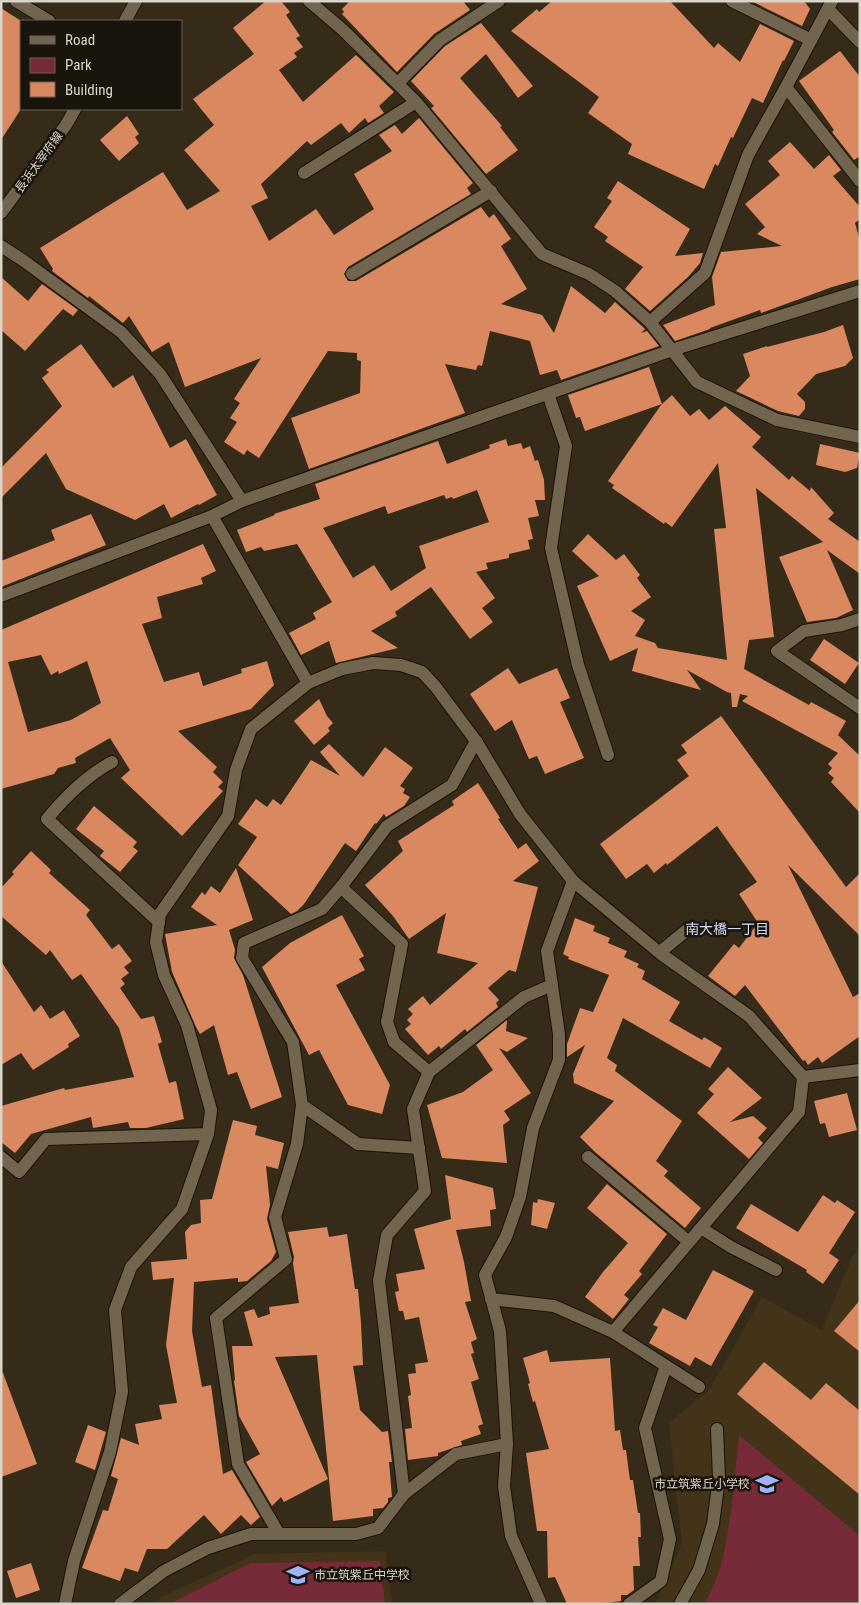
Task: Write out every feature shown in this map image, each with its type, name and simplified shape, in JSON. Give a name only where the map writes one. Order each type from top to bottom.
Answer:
[{"type":"street","points":[[16,1],[47,20]]},
{"type":"street","points":[[126,20],[136,1]]},
{"type":"street","points":[[309,1],[343,30],[416,102],[542,254],[589,274],[615,291],[650,322],[697,382],[777,420],[860,437]]},
{"type":"street","points":[[398,83],[440,40],[499,1]]},
{"type":"street","points":[[732,1],[811,40]]},
{"type":"street","points":[[650,322],[705,273],[748,156],[830,5],[860,42]]},
{"type":"street","points":[[786,87],[860,180]]},
{"type":"street","points":[[304,172],[416,102]]},
{"type":"street","name":"長浜太宰府線","points":[[1,213],[66,125],[74,110]]},
{"type":"street","points":[[352,274],[491,191]]},
{"type":"street","points":[[1,246],[121,332],[160,374],[242,501]]},
{"type":"street","points":[[1,596],[212,516],[242,501],[672,350],[860,291]]},
{"type":"street","points":[[548,394],[566,446],[551,548],[578,665],[608,755]]},
{"type":"street","points":[[212,516],[308,683]]},
{"type":"street","points":[[860,619],[842,625],[804,630],[777,651],[860,708]]},
{"type":"street","points":[[65,1604],[74,1561],[110,1452],[122,1392],[115,1310],[131,1267],[182,1209],[208,1134],[211,1110],[187,1025],[164,975],[156,942],[160,914],[228,816],[236,770],[251,730],[308,683],[342,669],[373,663],[401,665],[422,672],[435,686],[476,741],[520,814],[573,881],[660,952],[749,1016],[803,1077],[799,1112],[613,1332]]},
{"type":"street","points":[[280,1534],[238,1464],[216,1318],[286,1259],[275,1217],[297,1144],[302,1105],[294,1042],[242,958],[244,943],[322,909],[387,826],[452,785],[476,741]]},
{"type":"street","points":[[112,762],[98,769],[69,793],[46,819],[159,922]]},
{"type":"street","points":[[541,1604],[511,1536],[504,1486],[507,1444],[500,1331],[485,1275],[506,1237],[517,1205],[533,1128],[559,1060],[559,1034],[547,951],[573,881]]},
{"type":"street","points":[[341,887],[402,944],[387,1022],[394,1042],[428,1072]]},
{"type":"street","points":[[660,952],[687,930]]},
{"type":"street","points":[[404,1494],[379,1281],[387,1235],[425,1191],[413,1109],[428,1072],[524,997],[552,985]]},
{"type":"street","points":[[803,1077],[860,1070]]},
{"type":"street","points":[[302,1105],[358,1144],[420,1148]]},
{"type":"street","points":[[1,1157],[19,1172],[46,1139],[208,1134]]},
{"type":"street","points":[[588,1157],[689,1242]]},
{"type":"street","points":[[701,1228],[776,1270]]},
{"type":"street","points":[[491,1299],[554,1306],[613,1332],[699,1387]]},
{"type":"street","points":[[629,1604],[661,1581],[670,1539],[645,1428],[666,1366]]},
{"type":"street","points":[[680,1604],[699,1570],[713,1524],[719,1478],[717,1429]]},
{"type":"street","points":[[120,1604],[164,1571],[208,1548],[251,1534],[356,1534],[378,1528],[404,1494],[456,1454],[507,1444]]},
{"type":"shaded area","name":"市立筑紫丘小学校","points":[[860,1246],[860,1604],[655,1604],[682,1544],[669,1423],[710,1389],[762,1297],[822,1330],[852,1257]]},
{"type":"shaded area","name":"市立筑紫丘中学校","points":[[386,1551],[392,1604],[154,1604],[161,1597],[255,1554]]},
{"type":"green space","points":[[739,1435],[860,1536],[860,1604],[704,1604],[713,1587],[725,1545]]},
{"type":"green space","name":"市立筑紫丘中学校","points":[[380,1561],[385,1604],[169,1604],[250,1563]]},
{"type":"building","points":[[266,1],[281,1],[290,12],[286,15],[300,36],[296,38],[303,47],[294,53],[297,57],[279,70],[303,102],[356,55],[394,92],[379,106],[384,113],[368,123],[365,118],[349,133],[341,123],[311,145],[307,141],[261,184],[268,198],[251,206],[269,241],[316,209],[334,235],[374,209],[354,174],[392,151],[379,135],[395,125],[402,134],[419,118],[473,183],[467,188],[471,194],[348,267],[344,274],[348,281],[356,281],[481,207],[489,218],[494,214],[511,239],[501,246],[527,289],[501,304],[542,315],[554,333],[571,286],[605,313],[615,302],[645,329],[641,333],[647,331],[659,346],[561,380],[557,370],[540,375],[530,341],[490,331],[482,366],[478,365],[476,370],[445,364],[465,413],[309,469],[291,418],[360,393],[361,361],[357,360],[357,353],[328,351],[259,458],[247,450],[244,455],[224,442],[237,422],[230,418],[240,403],[234,399],[261,358],[185,387],[169,342],[152,352],[129,316],[123,323],[89,296],[88,298],[52,271],[53,269],[40,248],[163,172],[187,210],[220,191],[184,150],[214,125],[193,99],[254,54],[233,28]]},
{"type":"building","points":[[350,1],[463,1],[470,10],[434,34],[397,72],[342,14],[344,12],[342,9]]},
{"type":"building","points":[[552,1],[670,1],[714,48],[718,43],[740,62],[760,24],[794,41],[763,103],[752,98],[718,166],[715,164],[704,189],[628,154],[632,144],[588,113],[599,97],[511,31],[537,9],[539,12]]},
{"type":"building","points":[[751,1],[804,1],[810,9],[802,26]]},
{"type":"building","points":[[1,8],[20,20],[20,110],[1,140]]},
{"type":"building","points":[[481,23],[533,86],[518,98],[486,54],[460,78],[502,126],[500,127],[518,150],[486,174],[431,108],[434,106],[411,81],[445,46]]},
{"type":"building","points":[[840,51],[860,77],[860,156],[854,160],[832,132],[834,130],[799,81]]},
{"type":"building","points":[[127,116],[139,134],[135,137],[139,143],[119,161],[100,140]]},
{"type":"building","points":[[790,142],[814,169],[829,155],[841,170],[833,176],[860,207],[860,219],[855,223],[860,241],[860,279],[832,287],[761,313],[760,310],[675,341],[663,325],[715,305],[712,277],[721,252],[782,246],[757,234],[765,227],[745,204],[780,175],[768,161]]},
{"type":"building","points":[[618,181],[690,229],[675,256],[703,253],[700,263],[688,277],[650,311],[625,289],[643,267],[605,241],[608,237],[594,227],[612,201],[607,198]]},
{"type":"building","points":[[1,277],[28,301],[42,284],[78,310],[73,316],[63,309],[25,351],[1,330]]},
{"type":"building","points":[[843,325],[853,358],[845,366],[816,374],[797,394],[805,402],[805,409],[799,416],[778,411],[736,391],[750,376],[743,354]]},
{"type":"building","points":[[81,344],[113,388],[133,375],[170,448],[186,439],[217,495],[171,518],[164,504],[135,520],[66,489],[46,453],[1,498],[1,468],[62,406],[42,378],[49,372],[46,370]]},
{"type":"building","points":[[649,367],[662,404],[585,431],[580,417],[576,418],[568,395]]},
{"type":"building","points":[[672,395],[690,416],[699,409],[709,420],[725,406],[761,437],[752,447],[789,480],[792,476],[810,491],[811,487],[834,513],[828,519],[860,542],[860,574],[827,550],[853,610],[836,618],[807,622],[779,557],[823,542],[756,488],[774,637],[749,640],[744,669],[809,705],[811,702],[846,721],[838,735],[860,756],[860,813],[831,782],[834,778],[828,773],[832,768],[828,764],[838,753],[742,701],[748,696],[740,694],[737,707],[732,707],[731,693],[687,670],[701,690],[632,671],[638,648],[610,661],[577,586],[599,576],[572,551],[588,534],[616,560],[624,554],[640,575],[637,578],[651,597],[631,611],[645,620],[635,636],[655,643],[658,648],[727,660],[714,529],[726,528],[718,463],[672,527],[665,522],[664,524],[612,488],[614,485],[608,481],[661,405]]},
{"type":"building","points":[[506,439],[508,446],[521,443],[523,449],[530,446],[535,461],[538,460],[544,480],[545,500],[535,500],[539,516],[528,518],[533,539],[528,540],[530,549],[509,554],[509,558],[486,563],[488,569],[476,572],[495,598],[482,608],[493,622],[470,639],[431,587],[395,612],[397,616],[371,631],[398,648],[336,663],[329,641],[301,655],[289,633],[316,619],[313,613],[332,602],[297,544],[264,551],[261,547],[246,552],[237,530],[274,514],[320,499],[315,484],[438,441],[447,464],[490,448],[489,445]],"holes":[[[477,490],[489,522],[419,546],[426,568],[391,591],[374,565],[353,578],[323,528],[385,506],[388,514],[444,495],[446,499],[452,497],[453,499]]]},
{"type":"building","points":[[820,444],[860,453],[857,468],[845,472],[816,465]]},
{"type":"building","points":[[91,514],[106,545],[1,587],[1,561],[55,540],[51,530]]},
{"type":"building","points":[[203,544],[216,571],[201,578],[203,584],[157,597],[162,618],[142,624],[164,682],[199,672],[203,686],[242,673],[241,669],[267,661],[274,685],[251,709],[178,731],[217,767],[213,772],[223,782],[218,787],[223,791],[182,836],[121,778],[130,770],[110,738],[75,758],[76,763],[58,768],[54,774],[1,789],[1,630]],"holes":[[[41,655],[51,675],[58,671],[59,674],[87,661],[101,703],[71,720],[28,732],[8,662]]]},
{"type":"building","points":[[824,639],[859,663],[845,684],[810,660]]},
{"type":"building","points":[[508,668],[519,684],[557,668],[570,698],[560,702],[584,758],[545,774],[537,756],[529,759],[512,720],[495,731],[470,694]]},
{"type":"building","points":[[319,699],[327,716],[333,723],[328,728],[330,731],[314,745],[294,721]]},
{"type":"building","points":[[721,716],[846,887],[860,873],[860,936],[788,865],[853,997],[860,993],[860,1036],[822,1063],[818,1057],[808,1065],[805,1060],[803,1061],[745,985],[735,996],[708,976],[734,944],[739,948],[758,923],[739,894],[757,882],[717,826],[654,873],[647,864],[626,879],[600,844],[689,776],[677,760],[687,753],[681,745]]},
{"type":"building","points":[[329,744],[363,777],[385,747],[413,768],[400,786],[405,789],[403,793],[410,797],[404,806],[386,817],[384,814],[375,823],[356,851],[345,843],[304,904],[291,914],[238,865],[257,837],[238,824],[256,799],[267,807],[273,799],[281,805],[311,760],[340,776],[320,752]]},
{"type":"building","points":[[478,783],[500,818],[498,819],[518,849],[526,843],[539,861],[513,881],[538,887],[516,972],[509,970],[488,988],[499,1000],[496,1003],[498,1007],[467,1032],[465,1029],[441,1049],[439,1046],[428,1055],[405,1029],[411,1024],[407,1020],[413,1014],[408,1009],[423,996],[430,1005],[478,963],[437,953],[446,913],[409,939],[393,916],[365,885],[403,851],[398,841],[454,805],[452,801]]},
{"type":"building","points":[[94,806],[137,842],[133,847],[138,851],[120,872],[100,856],[104,851],[76,829]]},
{"type":"building","points":[[31,851],[51,870],[49,873],[90,910],[86,915],[112,949],[119,944],[132,961],[124,967],[129,973],[121,979],[125,984],[120,988],[141,1019],[154,1016],[162,1042],[158,1044],[169,1083],[176,1081],[184,1119],[146,1128],[130,1128],[128,1122],[93,1128],[91,1117],[31,1134],[15,1153],[1,1142],[1,1106],[64,1088],[65,1090],[134,1077],[119,1028],[81,974],[72,980],[50,950],[46,955],[1,916],[1,888],[14,874],[12,872]]},
{"type":"building","points":[[236,868],[253,920],[229,930],[235,950],[234,958],[243,975],[282,1097],[251,1109],[237,1072],[228,1075],[214,1025],[200,1034],[196,1027],[172,972],[165,934],[217,925],[191,907],[202,892],[205,895],[211,886],[220,893]]},
{"type":"building","points":[[342,915],[364,956],[359,959],[365,970],[336,985],[390,1085],[382,1114],[348,1105],[319,1050],[309,1055],[262,967],[290,943]]},
{"type":"building","points":[[575,918],[595,926],[593,931],[610,938],[608,943],[627,951],[624,957],[639,964],[637,967],[645,971],[642,979],[680,1002],[669,1021],[702,1040],[704,1037],[722,1048],[710,1068],[623,1018],[607,1058],[617,1065],[615,1071],[682,1121],[656,1161],[668,1171],[664,1176],[701,1208],[685,1228],[595,1152],[580,1137],[614,1101],[574,1083],[573,1074],[585,1045],[567,1057],[567,1044],[580,1008],[593,1012],[609,975],[568,959],[569,957],[563,954]]},
{"type":"building","points":[[1,961],[34,1012],[41,1005],[50,1019],[64,1010],[80,1036],[68,1044],[69,1047],[33,1070],[21,1053],[1,1065]]},
{"type":"building","points":[[507,1020],[506,1031],[528,1038],[507,1052],[499,1048],[531,1093],[504,1111],[510,1120],[503,1125],[507,1163],[442,1158],[427,1105],[463,1092],[493,1070],[476,1045]]},
{"type":"building","points":[[728,1067],[762,1098],[730,1122],[753,1116],[767,1128],[758,1138],[763,1143],[749,1159],[697,1113],[714,1094],[708,1089]]},
{"type":"building","points":[[847,1093],[857,1130],[829,1137],[825,1123],[820,1124],[814,1101]]},
{"type":"building","points":[[233,1120],[257,1126],[255,1135],[284,1143],[278,1169],[266,1166],[270,1205],[267,1219],[276,1252],[271,1261],[247,1281],[238,1282],[238,1278],[194,1282],[192,1331],[202,1387],[211,1385],[223,1474],[232,1470],[260,1517],[251,1525],[241,1515],[221,1534],[204,1515],[167,1549],[147,1549],[138,1572],[125,1568],[120,1581],[82,1568],[103,1510],[108,1511],[118,1479],[111,1476],[121,1438],[139,1445],[135,1424],[162,1419],[159,1405],[177,1403],[166,1345],[174,1278],[153,1280],[151,1262],[187,1259],[185,1232],[191,1225],[201,1223],[200,1200],[212,1199]]},
{"type":"building","points":[[445,1175],[493,1188],[496,1209],[490,1210],[491,1226],[456,1230],[471,1301],[465,1302],[477,1339],[471,1342],[474,1353],[471,1354],[479,1379],[471,1382],[483,1424],[478,1426],[481,1434],[461,1441],[462,1445],[438,1453],[438,1456],[408,1460],[405,1429],[412,1428],[408,1396],[411,1395],[408,1374],[416,1373],[415,1364],[428,1362],[419,1317],[405,1320],[403,1311],[399,1311],[395,1292],[399,1291],[396,1274],[425,1269],[414,1229],[451,1219]]},
{"type":"building","points":[[607,1184],[667,1234],[639,1271],[642,1274],[624,1295],[629,1299],[613,1319],[585,1297],[628,1243],[587,1208]]},
{"type":"building","points":[[823,1195],[835,1203],[837,1200],[855,1212],[829,1253],[839,1260],[823,1284],[806,1272],[807,1270],[736,1228],[751,1204],[798,1232]]},
{"type":"building","points":[[538,1199],[555,1203],[547,1229],[531,1225],[533,1202],[537,1203]]},
{"type":"building","points":[[327,1227],[329,1237],[347,1234],[355,1289],[358,1289],[361,1323],[363,1365],[353,1366],[360,1410],[382,1432],[388,1431],[392,1462],[389,1462],[392,1497],[388,1498],[388,1502],[383,1508],[373,1509],[373,1516],[333,1521],[317,1355],[275,1357],[328,1479],[284,1502],[281,1497],[272,1506],[246,1462],[260,1454],[239,1416],[232,1346],[253,1346],[244,1312],[254,1309],[258,1318],[270,1314],[269,1307],[299,1303],[293,1263],[294,1257],[288,1232]]},
{"type":"building","points":[[713,1270],[754,1291],[711,1366],[695,1357],[690,1366],[649,1343],[658,1327],[653,1325],[663,1308],[686,1320]]},
{"type":"building","points":[[860,1300],[860,1352],[834,1331]]},
{"type":"building","points":[[547,1350],[550,1362],[610,1358],[615,1431],[620,1430],[623,1450],[626,1450],[630,1480],[633,1480],[638,1513],[640,1513],[641,1537],[638,1537],[640,1566],[633,1566],[634,1590],[627,1595],[621,1595],[621,1601],[599,1604],[567,1604],[555,1577],[548,1578],[547,1531],[537,1531],[526,1453],[549,1449],[535,1401],[533,1402],[523,1358]]},
{"type":"building","points":[[764,1362],[811,1400],[826,1383],[860,1411],[860,1495],[737,1394]]},
{"type":"building","points":[[3,1373],[37,1464],[1,1477],[1,1374]]},
{"type":"building","points":[[88,1425],[106,1432],[95,1470],[75,1462]]},
{"type":"building","points":[[31,1563],[40,1590],[16,1598],[7,1571]]},
{"type":"place","name":"市立筑紫丘小学校","points":[[767,1484]]},
{"type":"place","name":"市立筑紫丘中学校","points":[[298,1575]]},
{"type":"district","name":"南大橋一丁目","points":[[727,929]]}]
